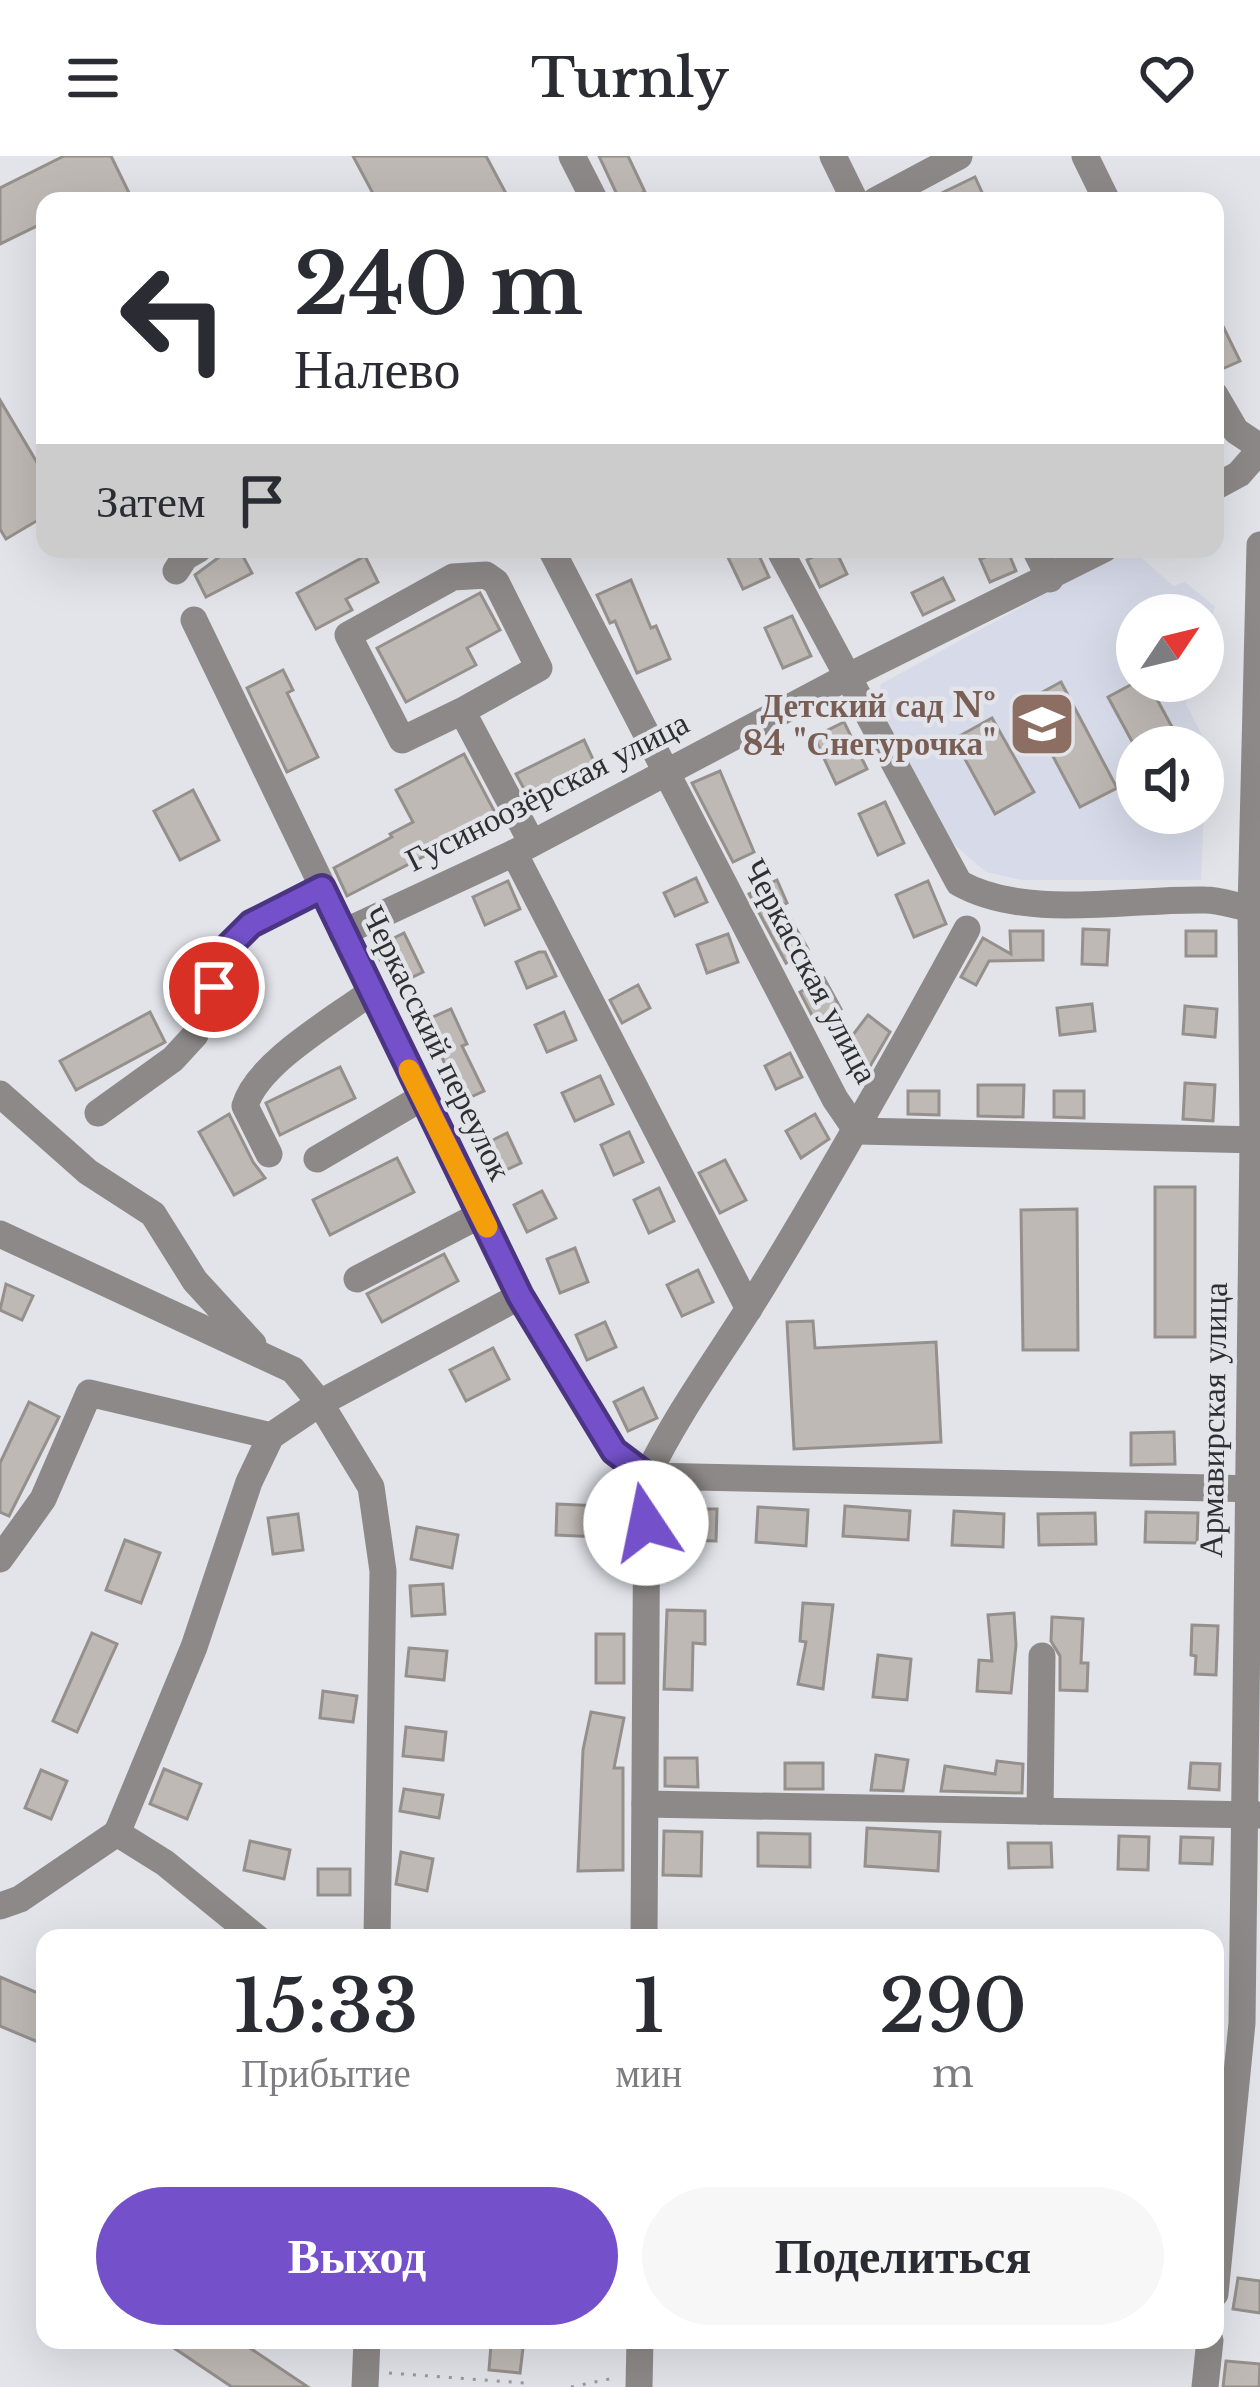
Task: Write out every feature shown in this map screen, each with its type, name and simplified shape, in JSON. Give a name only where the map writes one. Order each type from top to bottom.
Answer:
[{"type":"street","points":[[572,156],[591,192]]},
{"type":"street","points":[[833,156],[851,192]]},
{"type":"street","points":[[892,192],[958,156]]},
{"type":"street","points":[[1085,156],[1103,192]]},
{"type":"street","points":[[1224,410],[1236,431],[1260,448],[1239,474],[1224,482]]},
{"type":"street","name":"Армавирская улица","points":[[1224,2172],[1252,1815],[1260,544]]},
{"type":"street","points":[[176,571],[184,558]]},
{"type":"street","name":"Черкасская улица","points":[[556,558],[835,1099],[857,1130],[1257,1140]]},
{"type":"street","points":[[784,558],[959,883],[984,897],[1017,903],[1212,899],[1256,909]]},
{"type":"street","points":[[1040,558],[1051,579]]},
{"type":"street","name":"Гусиноозёрская улица","points":[[342,933],[523,848],[847,677],[1088,558]]},
{"type":"street","points":[[453,577],[492,577],[539,668],[462,711],[402,740],[347,635],[453,577]]},
{"type":"street","name":"Черкасский переулок","points":[[194,620],[520,1296],[614,1451],[647,1476]]},
{"type":"street","points":[[462,711],[523,848],[749,1309]]},
{"type":"street","points":[[98,1113],[173,1059],[195,1035],[229,946],[251,924],[322,888]]},
{"type":"street","points":[[644,1929],[647,1476],[671,1426],[749,1309],[857,1130],[967,929]]},
{"type":"street","points":[[269,1154],[245,1106],[249,1091],[266,1071],[371,992]]},
{"type":"street","points":[[0,1094],[88,1172],[153,1214],[195,1281],[263,1356]]},
{"type":"street","points":[[317,1159],[423,1097]]},
{"type":"street","points":[[357,1279],[480,1214]]},
{"type":"street","points":[[0,1234],[293,1370],[320,1403],[371,1487],[383,1571],[377,1929]]},
{"type":"street","points":[[0,1906],[20,1898],[117,1833],[194,1647],[249,1482],[271,1436],[320,1403],[520,1296]]},
{"type":"street","points":[[0,1559],[43,1499],[89,1393],[271,1436]]},
{"type":"street","points":[[647,1476],[1254,1489]]},
{"type":"street","points":[[1040,1811],[1042,1656]]},
{"type":"street","points":[[645,1804],[1252,1815]]},
{"type":"street","points":[[117,1833],[165,1862],[246,1929]]},
{"type":"street","points":[[366,2380],[367,2349]]},
{"type":"street","points":[[639,2380],[640,2349]]},
{"type":"street","points":[[1205,2387],[1209,2349]]},
{"type":"path","points":[[366,2380],[457,2376],[529,2387]]},
{"type":"path","points":[[571,2387],[639,2380]]},
{"type":"shaded area","name":"Детский сад № 84 \"Снегурочка\"","points":[[1111,558],[1142,558],[1173,586],[1185,582],[1199,594],[1116,594],[1116,702],[1187,702],[1197,726],[1116,726],[1116,834],[1203,834],[1201,880],[1021,880],[986,872],[950,841],[876,704],[881,684]]},
{"type":"building","points":[[64,156],[111,156],[129,192],[36,192],[36,226],[0,244],[0,188]]},
{"type":"building","points":[[353,156],[486,156],[505,192],[372,192]]},
{"type":"building","points":[[599,156],[628,156],[645,192],[616,192]]},
{"type":"building","points":[[975,177],[982,192],[944,192]]},
{"type":"building","points":[[1224,328],[1240,361],[1224,368]]},
{"type":"building","points":[[0,400],[36,461],[36,521],[6,539],[0,529]]},
{"type":"building","points":[[218,558],[244,558],[252,573],[206,597],[195,575]]},
{"type":"building","points":[[361,558],[366,558],[378,582],[346,599],[352,610],[316,629],[297,593]]},
{"type":"building","points":[[728,558],[760,558],[769,577],[743,589]]},
{"type":"building","points":[[839,558],[847,574],[820,587],[807,560]]},
{"type":"building","points":[[1011,558],[1016,571],[990,582],[980,559]]},
{"type":"building","points":[[943,578],[954,600],[923,615],[912,593]]},
{"type":"building","points":[[631,580],[670,659],[637,673],[615,621],[610,623],[597,595]]},
{"type":"building","points":[[480,593],[500,630],[467,648],[476,665],[406,702],[377,648]]},
{"type":"building","points":[[792,616],[811,656],[783,668],[765,628]]},
{"type":"building","points":[[283,670],[293,690],[287,693],[318,757],[287,772],[247,688]]},
{"type":"building","points":[[1061,682],[1116,789],[1080,807],[1024,702]]},
{"type":"building","points":[[1116,693],[1116,702],[1158,702],[1172,726],[1124,726],[1108,697]]},
{"type":"building","points":[[992,718],[1034,792],[995,814],[954,739]]},
{"type":"building","points":[[844,722],[867,769],[836,784],[814,737]]},
{"type":"building","points":[[584,740],[598,770],[531,802],[516,774]]},
{"type":"building","points":[[464,754],[498,818],[347,896],[334,868],[413,822],[396,790]]},
{"type":"building","points":[[720,771],[754,852],[733,862],[692,783]]},
{"type":"building","points":[[193,790],[219,840],[180,860],[154,811]]},
{"type":"building","points":[[885,802],[904,843],[878,855],[859,814]]},
{"type":"building","points":[[696,878],[707,902],[675,916],[664,893]]},
{"type":"building","points":[[777,880],[787,903],[782,905],[808,949],[786,963],[749,894]]},
{"type":"building","points":[[508,881],[520,909],[485,925],[473,897]]},
{"type":"building","points":[[928,881],[946,924],[914,937],[896,895]]},
{"type":"building","points":[[1083,929],[1109,930],[1107,965],[1082,964]]},
{"type":"building","points":[[1010,931],[1043,931],[1043,960],[989,961],[976,985],[961,977],[983,938],[1011,954]]},
{"type":"building","points":[[1186,931],[1216,931],[1216,956],[1186,956]]},
{"type":"building","points":[[404,933],[423,972],[394,986],[374,948]]},
{"type":"building","points":[[728,934],[738,962],[707,973],[697,945]]},
{"type":"building","points":[[545,952],[556,976],[527,988],[516,962]]},
{"type":"building","points":[[824,978],[841,1009],[816,1023],[800,992]]},
{"type":"building","points":[[638,985],[650,1008],[622,1023],[610,1000]]},
{"type":"building","points":[[1092,1004],[1095,1031],[1060,1035],[1057,1008]]},
{"type":"building","points":[[1185,1006],[1217,1009],[1215,1037],[1183,1034]]},
{"type":"building","points":[[451,1009],[467,1044],[462,1046],[484,1091],[455,1104],[443,1079],[450,1076],[426,1020]]},
{"type":"building","points":[[150,1012],[165,1042],[76,1090],[60,1061]]},
{"type":"building","points":[[564,1012],[576,1040],[547,1052],[535,1025]]},
{"type":"building","points":[[868,1015],[890,1032],[869,1068],[843,1048]]},
{"type":"building","points":[[790,1053],[802,1077],[776,1089],[765,1066]]},
{"type":"building","points":[[340,1067],[355,1098],[280,1135],[266,1103]]},
{"type":"building","points":[[600,1076],[613,1104],[575,1121],[562,1093]]},
{"type":"building","points":[[1185,1083],[1215,1085],[1213,1121],[1183,1119]]},
{"type":"building","points":[[978,1085],[1024,1085],[1023,1117],[978,1116]]},
{"type":"building","points":[[908,1091],[939,1091],[939,1115],[908,1114]]},
{"type":"building","points":[[1054,1091],[1084,1091],[1084,1118],[1054,1117]]},
{"type":"building","points":[[229,1114],[265,1178],[234,1195],[199,1132]]},
{"type":"building","points":[[815,1114],[829,1139],[801,1158],[786,1131]]},
{"type":"building","points":[[629,1132],[643,1162],[614,1175],[601,1145]]},
{"type":"building","points":[[507,1133],[521,1163],[493,1176],[479,1147]]},
{"type":"building","points":[[397,1158],[414,1192],[330,1235],[313,1200]]},
{"type":"building","points":[[725,1160],[746,1200],[720,1213],[699,1173]]},
{"type":"building","points":[[1155,1187],[1195,1187],[1195,1337],[1155,1337]]},
{"type":"building","points":[[659,1188],[674,1221],[649,1233],[634,1200]]},
{"type":"building","points":[[542,1191],[556,1218],[527,1232],[514,1205]]},
{"type":"building","points":[[1077,1209],[1078,1350],[1023,1350],[1021,1210]]},
{"type":"building","points":[[575,1248],[588,1282],[560,1293],[547,1259]]},
{"type":"building","points":[[444,1254],[458,1281],[382,1322],[367,1294]]},
{"type":"building","points":[[698,1270],[713,1302],[682,1316],[667,1285]]},
{"type":"building","points":[[6,1284],[33,1296],[22,1320],[0,1310]]},
{"type":"building","points":[[813,1321],[815,1348],[936,1342],[941,1442],[794,1449],[787,1322]]},
{"type":"building","points":[[605,1322],[616,1347],[587,1360],[576,1335]]},
{"type":"building","points":[[493,1348],[509,1379],[466,1401],[450,1370]]},
{"type":"building","points":[[643,1388],[657,1418],[628,1431],[614,1402]]},
{"type":"building","points":[[29,1402],[59,1417],[9,1516],[0,1512],[0,1463]]},
{"type":"building","points":[[1174,1432],[1175,1464],[1131,1465],[1131,1433]]},
{"type":"building","points":[[557,1504],[601,1506],[599,1537],[556,1535]]},
{"type":"building","points":[[845,1506],[910,1511],[908,1540],[843,1536]]},
{"type":"building","points":[[758,1507],[808,1510],[806,1546],[756,1542]]},
{"type":"building","points":[[676,1509],[717,1509],[716,1541],[675,1540]]},
{"type":"building","points":[[954,1511],[1004,1514],[1003,1547],[952,1545]]},
{"type":"building","points":[[1146,1512],[1198,1513],[1197,1543],[1145,1542]]},
{"type":"building","points":[[1095,1513],[1096,1544],[1039,1545],[1038,1514]]},
{"type":"building","points":[[298,1514],[303,1550],[273,1554],[268,1518]]},
{"type":"building","points":[[417,1527],[458,1535],[452,1568],[411,1559]]},
{"type":"building","points":[[125,1540],[160,1553],[141,1603],[106,1590]]},
{"type":"building","points":[[443,1584],[445,1614],[412,1616],[410,1586]]},
{"type":"building","points":[[803,1603],[833,1605],[823,1689],[798,1684],[806,1642],[800,1641]]},
{"type":"building","points":[[667,1610],[705,1611],[705,1644],[693,1643],[692,1690],[664,1689]]},
{"type":"building","points":[[1014,1613],[1011,1693],[977,1691],[979,1660],[992,1661],[988,1615]]},
{"type":"building","points":[[1052,1617],[1083,1619],[1081,1663],[1088,1663],[1087,1691],[1060,1690],[1060,1656],[1051,1641]]},
{"type":"building","points":[[1192,1625],[1218,1626],[1216,1675],[1195,1674]]},
{"type":"building","points":[[92,1633],[117,1644],[77,1732],[53,1721]]},
{"type":"building","points":[[596,1634],[624,1634],[624,1683],[596,1683]]},
{"type":"building","points":[[409,1648],[447,1651],[444,1680],[406,1676]]},
{"type":"building","points":[[878,1655],[911,1659],[907,1700],[873,1697]]},
{"type":"building","points":[[323,1691],[357,1696],[353,1722],[320,1718]]},
{"type":"building","points":[[591,1712],[624,1718],[614,1768],[623,1768],[623,1870],[578,1871],[583,1750]]},
{"type":"building","points":[[406,1727],[446,1732],[443,1760],[403,1756]]},
{"type":"building","points":[[876,1755],[908,1760],[903,1791],[871,1790]]},
{"type":"building","points":[[665,1758],[697,1758],[698,1787],[665,1786]]},
{"type":"building","points":[[997,1761],[1023,1764],[1022,1793],[941,1791],[945,1766],[995,1774]]},
{"type":"building","points":[[785,1763],[823,1763],[823,1789],[785,1789]]},
{"type":"building","points":[[1191,1763],[1220,1764],[1219,1790],[1189,1788]]},
{"type":"building","points":[[164,1769],[201,1784],[187,1819],[150,1804]]},
{"type":"building","points":[[41,1770],[67,1781],[51,1819],[25,1808]]},
{"type":"building","points":[[404,1789],[443,1795],[439,1818],[400,1811]]},
{"type":"building","points":[[867,1828],[940,1832],[938,1871],[865,1866]]},
{"type":"building","points":[[664,1831],[702,1832],[701,1876],[663,1875]]},
{"type":"building","points":[[758,1833],[810,1834],[810,1867],[758,1866]]},
{"type":"building","points":[[1119,1836],[1149,1837],[1148,1870],[1118,1869]]},
{"type":"building","points":[[1181,1837],[1213,1838],[1212,1864],[1180,1863]]},
{"type":"building","points":[[250,1841],[290,1850],[284,1879],[244,1870]]},
{"type":"building","points":[[1008,1843],[1051,1843],[1052,1867],[1009,1868]]},
{"type":"building","points":[[401,1852],[433,1859],[427,1891],[396,1884]]},
{"type":"building","points":[[318,1869],[350,1869],[350,1895],[318,1895]]},
{"type":"building","points":[[0,1977],[36,1992],[36,2041],[0,2026]]},
{"type":"building","points":[[1238,2278],[1260,2281],[1260,2313],[1233,2309]]},
{"type":"building","points":[[175,2349],[251,2349],[308,2387],[232,2387]]},
{"type":"building","points":[[491,2349],[523,2349],[520,2373],[489,2370]]},
{"type":"building","points":[[1226,2361],[1260,2364],[1259,2387],[1223,2387]]},
{"type":"slow traffic","points":[[409,1070],[487,1227]]},
{"type":"place","name":"Детский сад № 84 \"Снегурочка\"","points":[[1042,724]]},
{"type":"route","points":[[214,987],[229,946],[251,924],[322,888],[520,1296],[614,1451],[647,1476],[646,1523]]}]
